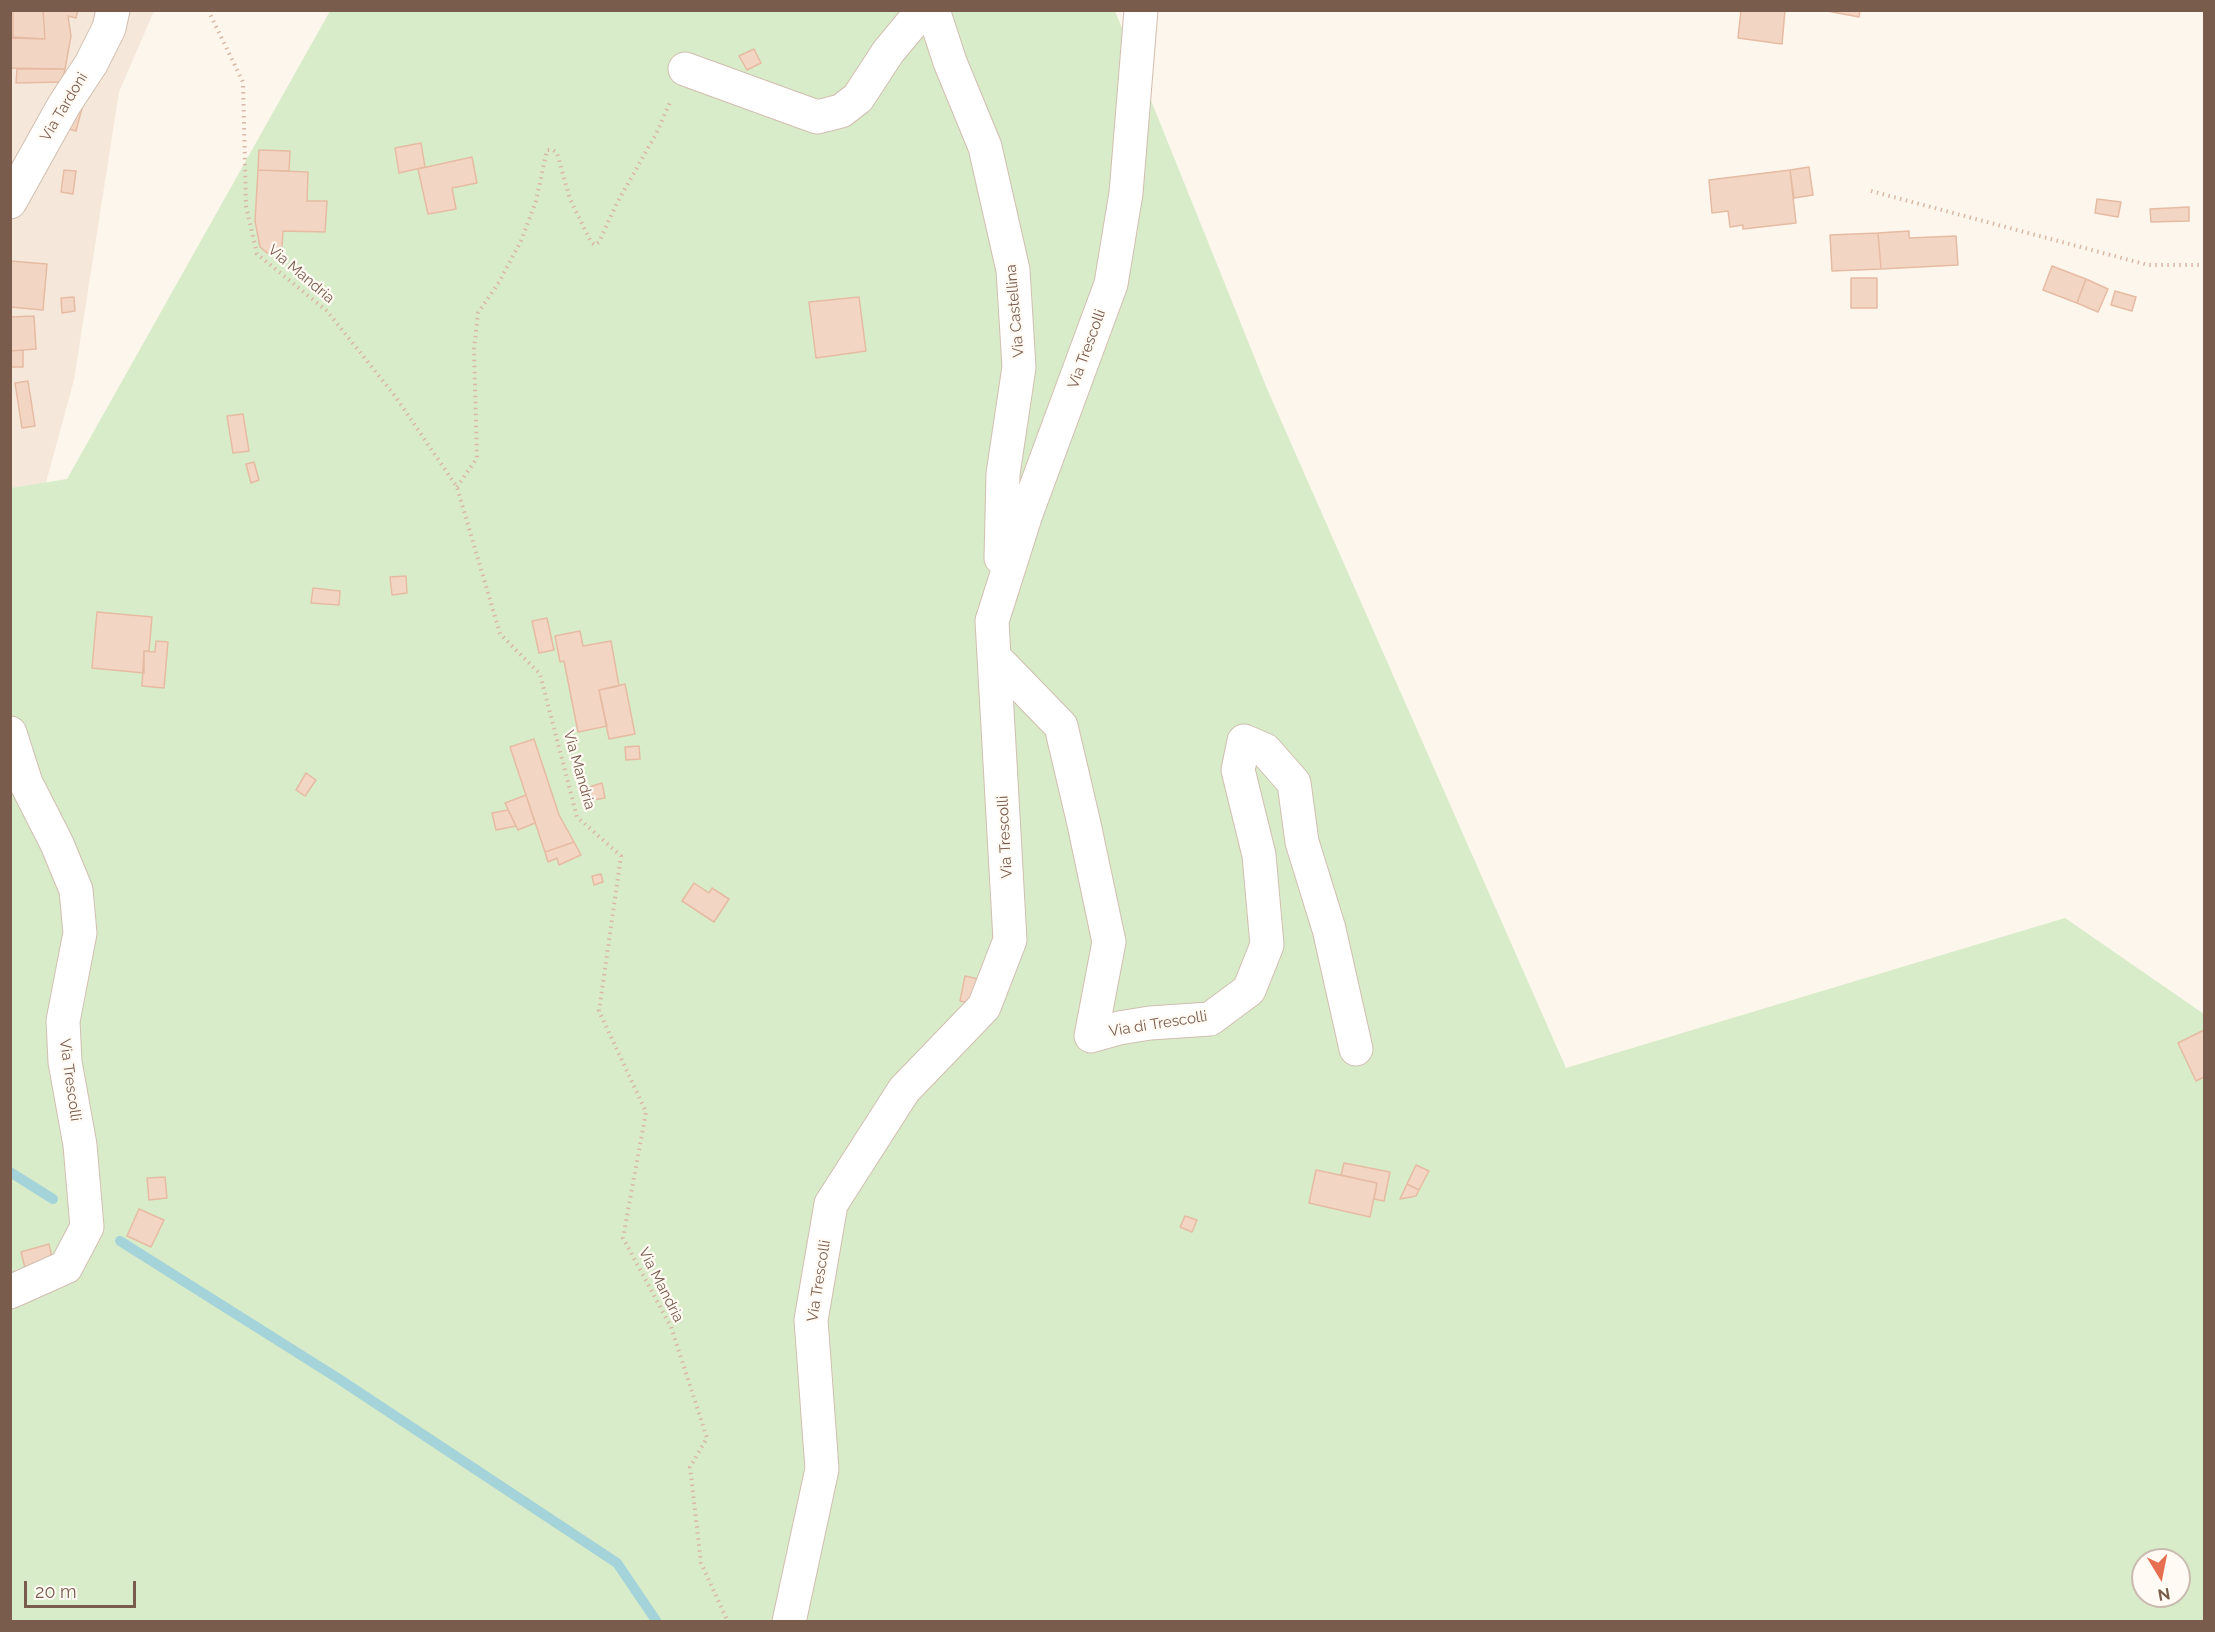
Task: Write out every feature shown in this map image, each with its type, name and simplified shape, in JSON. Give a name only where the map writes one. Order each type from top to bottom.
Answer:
[{"type":"street","name":"Via Tardoni","points":[[10,202],[64,105],[91,64],[109,27],[113,10]]},
{"type":"street","points":[[685,69],[817,117],[841,111],[858,98],[888,52],[922,10]]},
{"type":"street","name":"Via Castellina","points":[[933,10],[950,62],[985,147],[1013,270],[1019,367],[1003,474],[1001,557],[992,621]]},
{"type":"street","name":"Via Trescolli","points":[[789,1622],[822,1469],[811,1320],[831,1204],[904,1090],[984,1007],[1010,940],[992,621],[1026,514],[1111,284],[1126,194],[1141,10]]},
{"type":"street","name":"Via di Trescolli","points":[[995,658],[1061,726],[1108,942],[1091,1036],[1150,1023],[1210,1018],[1249,990],[1267,945],[1259,855],[1238,770],[1244,741],[1265,750],[1294,783],[1302,842],[1329,929],[1356,1049]]},
{"type":"street","name":"Via Trescolli","points":[[10,733],[26,783],[57,844],[76,890],[80,933],[63,1021],[65,1062],[80,1145],[87,1227],[66,1267],[10,1292]]},
{"type":"path","name":"Via Mandria","points":[[208,10],[243,82],[246,206],[257,254],[327,311],[395,396],[457,487],[501,634],[540,674],[577,817],[621,856],[599,1011],[646,1112],[624,1238],[671,1327],[707,1438],[690,1467],[700,1563],[728,1622]]},
{"type":"path","points":[[457,487],[477,458],[474,349],[478,313],[499,282],[521,241],[536,201],[547,150],[557,153],[570,199],[591,242],[595,245],[599,242],[617,203],[656,134],[685,69]]},
{"type":"path","points":[[1870,191],[2148,265],[2205,265]]},
{"type":"shaded area","points":[[10,11],[154,11],[119,92],[74,380],[41,501],[10,508]]},
{"type":"green space","points":[[330,11],[1115,11],[1268,391],[1566,1068],[2065,918],[2204,1014],[2204,1621],[11,1622],[11,488],[67,479]]},
{"type":"building","points":[[13,10],[43,10],[45,39],[13,37]]},
{"type":"building","points":[[43,10],[78,10],[76,18],[68,16],[71,36],[65,69],[10,68],[10,38],[45,39]]},
{"type":"building","points":[[1741,10],[1785,10],[1782,44],[1738,38]]},
{"type":"building","points":[[1822,10],[1860,10],[1859,17]]},
{"type":"building","points":[[754,49],[761,63],[747,70],[739,56]]},
{"type":"building","points":[[17,69],[65,69],[62,82],[16,83]]},
{"type":"building","points":[[82,108],[76,131],[62,127]]},
{"type":"building","points":[[421,143],[425,167],[399,173],[395,148]]},
{"type":"building","points":[[259,150],[290,151],[289,171],[258,170]]},
{"type":"building","points":[[472,157],[477,183],[452,188],[456,209],[428,214],[418,169]]},
{"type":"building","points":[[1809,167],[1813,195],[1794,198],[1790,170]]},
{"type":"building","points":[[64,170],[76,171],[73,194],[61,192]]},
{"type":"building","points":[[258,170],[308,172],[307,201],[327,201],[325,232],[283,231],[282,246],[275,253],[267,253],[260,247],[255,221]]},
{"type":"building","points":[[1790,170],[1796,223],[1743,229],[1743,225],[1730,227],[1728,211],[1712,213],[1709,180]]},
{"type":"building","points":[[2097,199],[2121,202],[2118,217],[2095,213]]},
{"type":"building","points":[[2189,207],[2189,221],[2151,222],[2150,209]]},
{"type":"building","points":[[1909,231],[1909,238],[1956,236],[1958,265],[1881,269],[1878,233]]},
{"type":"building","points":[[1878,233],[1881,269],[1832,271],[1830,235]]},
{"type":"building","points":[[10,261],[47,264],[43,310],[10,307]]},
{"type":"building","points":[[2052,266],[2086,279],[2077,303],[2043,290]]},
{"type":"building","points":[[1851,278],[1877,278],[1877,308],[1851,308]]},
{"type":"building","points":[[2086,279],[2108,289],[2098,312],[2077,303]]},
{"type":"building","points":[[2115,291],[2136,297],[2132,311],[2111,305]]},
{"type":"building","points":[[74,297],[75,311],[62,313],[61,298]]},
{"type":"building","points":[[859,297],[866,351],[816,358],[809,302]]},
{"type":"building","points":[[34,316],[36,349],[10,351],[10,317]]},
{"type":"building","points":[[23,350],[23,367],[10,367],[10,351]]},
{"type":"building","points":[[28,381],[35,426],[22,428],[15,383]]},
{"type":"building","points":[[243,414],[249,451],[233,453],[227,416]]},
{"type":"building","points":[[254,462],[259,480],[251,483],[246,464]]},
{"type":"building","points":[[406,576],[407,593],[392,595],[390,577]]},
{"type":"building","points":[[313,588],[340,591],[339,605],[311,603]]},
{"type":"building","points":[[97,612],[152,617],[149,651],[144,651],[144,673],[92,668]]},
{"type":"building","points":[[547,618],[554,650],[539,653],[532,621]]},
{"type":"building","points":[[580,631],[583,646],[611,641],[619,686],[599,690],[607,726],[578,732],[564,661],[560,662],[555,636]]},
{"type":"building","points":[[156,641],[168,642],[164,688],[142,686],[144,651],[155,652]]},
{"type":"building","points":[[625,684],[635,734],[609,739],[599,690]]},
{"type":"building","points":[[534,739],[559,815],[574,842],[545,852],[510,747]]},
{"type":"building","points":[[639,746],[640,759],[626,760],[625,747]]},
{"type":"building","points":[[306,773],[316,780],[305,796],[296,790]]},
{"type":"building","points":[[602,783],[605,798],[593,800],[589,787]]},
{"type":"building","points":[[526,795],[535,823],[518,830],[505,803]]},
{"type":"building","points":[[508,810],[516,826],[496,830],[492,813]]},
{"type":"building","points":[[574,842],[581,855],[559,865],[557,858],[548,862],[545,852]]},
{"type":"building","points":[[601,874],[603,882],[594,885],[592,876]]},
{"type":"building","points":[[694,883],[709,893],[712,888],[729,899],[714,922],[682,901]]},
{"type":"building","points":[[965,976],[982,980],[976,1005],[960,1001]]},
{"type":"building","points":[[2204,1030],[2204,1077],[2196,1081],[2178,1043]]},
{"type":"building","points":[[1344,1163],[1390,1172],[1384,1201],[1374,1199],[1377,1183],[1341,1175]]},
{"type":"building","points":[[1416,1165],[1429,1171],[1419,1190],[1407,1184]]},
{"type":"building","points":[[1316,1170],[1377,1183],[1370,1217],[1309,1203]]},
{"type":"building","points":[[165,1177],[167,1198],[149,1200],[147,1178]]},
{"type":"building","points":[[1407,1184],[1419,1190],[1416,1196],[1400,1199]]},
{"type":"building","points":[[139,1209],[164,1220],[151,1247],[127,1236]]},
{"type":"building","points":[[1185,1216],[1197,1220],[1192,1232],[1180,1227]]},
{"type":"building","points":[[49,1244],[53,1263],[27,1276],[21,1252]]},
{"type":"waterway","points":[[10,1172],[53,1199]]},
{"type":"waterway","points":[[120,1241],[339,1379],[617,1563],[657,1622]]}]
